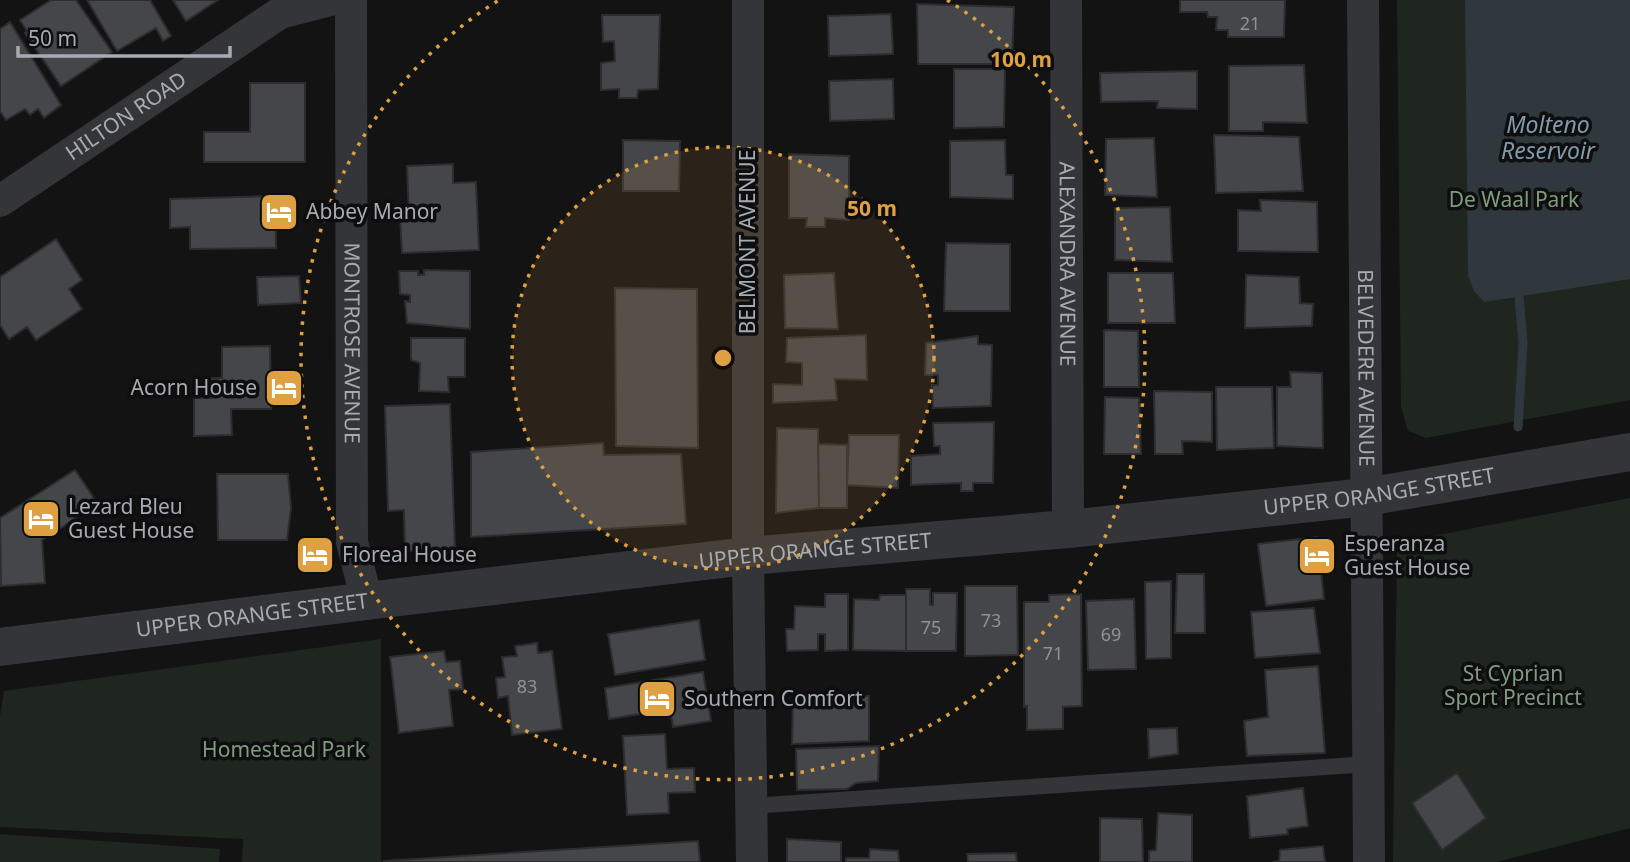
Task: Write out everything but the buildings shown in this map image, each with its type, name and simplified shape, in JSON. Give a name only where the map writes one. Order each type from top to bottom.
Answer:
[{"type":"street","name":"HILTON ROAD","points":[[0,201],[281,13],[330,0]]},
{"type":"street","name":"MONTROSE AVENUE","points":[[351,0],[351,529],[357,568],[367,601]]},
{"type":"street","name":"BELMONT AVENUE","points":[[748,0],[748,556],[752,862]]},
{"type":"street","name":"ALEXANDRA AVENUE","points":[[1066,0],[1068,529]]},
{"type":"street","name":"BELVEDERE AVENUE","points":[[1363,0],[1369,862]]},
{"type":"street","name":"UPPER ORANGE STREET","points":[[0,647],[748,556],[1068,529],[1366,497],[1630,452]]},
{"type":"lane","points":[[750,807],[1369,764]]},
{"type":"green space","name":"De Waal Park","points":[[1397,0],[1630,0],[1630,400],[1426,438],[1408,431],[1401,406]]},
{"type":"green space","name":"St Cyprian Sport Precinct","points":[[1630,498],[1630,828],[1496,862],[1393,862],[1397,543]]},
{"type":"green space","name":"Homestead Park","points":[[381,639],[381,862],[242,862],[243,839],[0,827],[0,716],[4,691]]},
{"type":"green space","points":[[0,834],[220,849],[219,862],[0,862]]},
{"type":"water","name":"Molteno Reservoir","points":[[1465,0],[1630,0],[1630,279],[1484,302],[1474,291],[1468,276]]},
{"type":"waterway","points":[[1518,427],[1523,343],[1519,296]]},
{"type":"place","name":"Abbey Manor","points":[[279,212]]},
{"type":"place","name":"Acorn House","points":[[284,388]]},
{"type":"place","name":"Lezard Bleu Guest House","points":[[41,519]]},
{"type":"place","name":"Floreal House","points":[[315,555]]},
{"type":"place","name":"Esperanza Guest House","points":[[1317,556]]},
{"type":"place","name":"Southern Comfort","points":[[657,699]]}]
